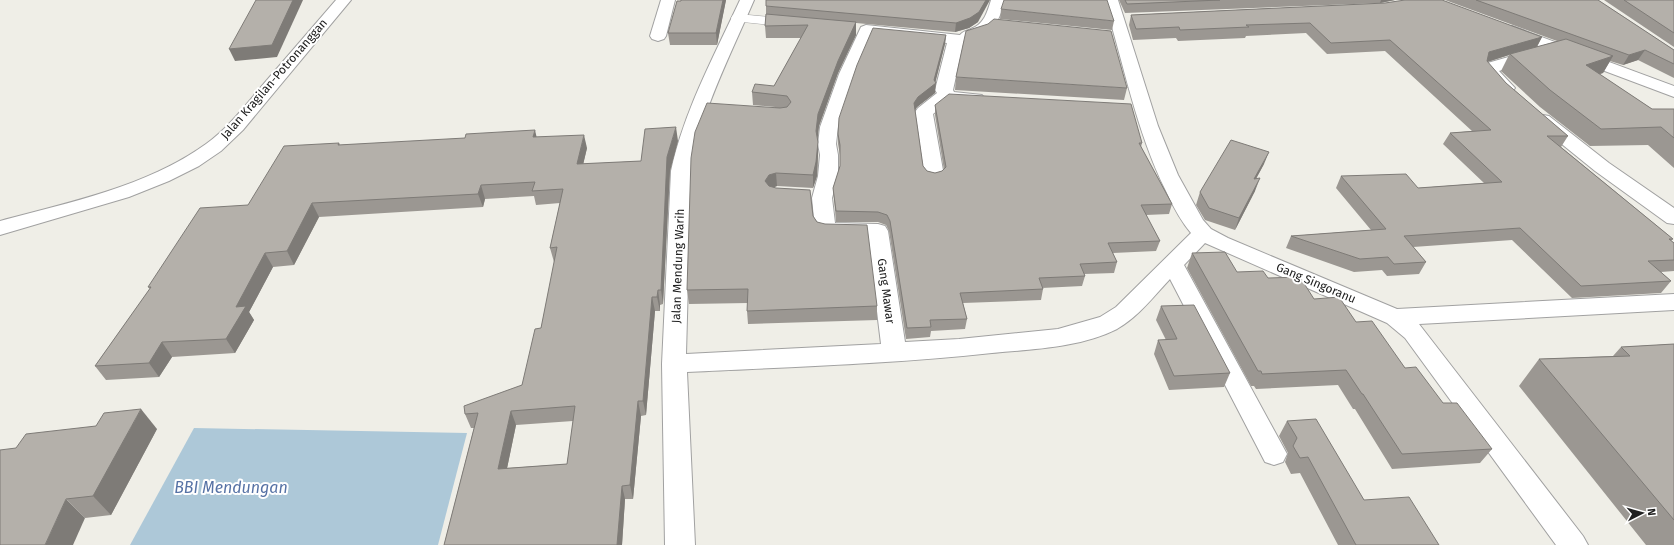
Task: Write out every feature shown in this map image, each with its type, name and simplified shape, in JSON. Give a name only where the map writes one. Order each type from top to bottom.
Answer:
[{"type":"street","name":"Jalan Kragilan-Potronanggan","points":[[0,228],[122,192],[162,177],[192,162],[214,147],[237,126],[344,0]]},
{"type":"street","points":[[658,36],[668,0]]},
{"type":"street","points":[[803,195],[823,196],[828,176],[829,155],[827,144],[830,127],[847,74],[858,29],[956,39],[978,33],[998,25],[998,0]]},
{"type":"street","name":"Jalan Mendung Warih","points":[[680,545],[674,364],[681,171],[686,145],[707,108],[743,9]]},
{"type":"street","name":"Gang Singoranu","points":[[1120,23],[1135,108],[1169,181],[1193,223],[1203,233],[1220,243],[1395,317],[1412,332],[1573,545]]},
{"type":"street","points":[[1501,27],[1674,92]]},
{"type":"street","points":[[956,39],[944,90],[946,95],[948,97],[995,100]]},
{"type":"street","points":[[1559,48],[1490,68],[1494,75],[1526,106],[1562,137],[1674,218]]},
{"type":"street","points":[[934,176],[924,112],[946,95]]},
{"type":"street","name":"Gang Mawar","points":[[823,196],[825,229],[878,230],[894,352]]},
{"type":"street","points":[[674,364],[959,348],[1058,338],[1086,331],[1108,322],[1124,313],[1203,233]]},
{"type":"street","points":[[1173,264],[1274,454]]},
{"type":"street","points":[[1395,317],[1674,302]]},
{"type":"lane","points":[[743,9],[802,24]]},
{"type":"water","name":"BBI Mendungan","points":[[194,428],[467,433],[438,545],[130,545]]},
{"type":"building","points":[[256,0],[293,0],[272,45],[229,49]]},
{"type":"building","points":[[723,0],[716,33],[668,33],[677,1]]},
{"type":"building","points":[[766,0],[986,0],[979,12],[970,18],[956,23],[766,6]]},
{"type":"building","points":[[1004,0],[1107,0],[1114,21],[1001,9]]},
{"type":"building","points":[[1125,0],[1220,0],[1127,4]]},
{"type":"building","points":[[1405,0],[1442,0],[1542,37],[1489,52],[1487,61],[1506,83],[1568,136],[1547,136],[1673,239],[1669,239],[1674,243],[1674,260],[1648,261],[1671,281],[1581,286],[1520,228],[1404,236],[1426,262],[1394,264],[1388,257],[1360,259],[1291,236],[1386,229],[1341,176],[1406,174],[1418,188],[1502,182],[1450,133],[1491,130],[1390,40],[1331,43],[1310,23],[1246,25],[1249,27],[1180,30],[1179,27],[1136,29],[1131,15],[1385,3]]},
{"type":"building","points":[[1476,0],[1598,0],[1674,50],[1674,64],[1645,50],[1629,55]]},
{"type":"building","points":[[1624,0],[1674,0],[1674,33]]},
{"type":"building","points":[[766,14],[856,22],[838,61],[818,114],[816,131],[818,142],[813,175],[776,173],[769,175],[765,181],[769,186],[776,188],[810,190],[813,216],[817,222],[825,224],[867,225],[877,306],[747,311],[748,289],[687,290],[691,158],[695,132],[707,103],[780,108],[787,107],[791,102],[787,96],[752,92],[755,84],[774,86],[808,25],[765,26]]},
{"type":"building","points":[[994,19],[1111,31],[1127,88],[956,77],[966,31],[988,24]]},
{"type":"building","points":[[873,28],[946,35],[934,80],[936,83],[918,97],[914,103],[923,166],[927,171],[935,173],[942,171],[946,167],[935,105],[949,94],[1131,104],[1142,143],[1139,143],[1172,204],[1141,205],[1160,241],[1108,243],[1117,262],[1080,264],[1085,276],[1039,278],[1043,289],[960,293],[967,319],[930,320],[931,327],[907,328],[890,221],[887,215],[878,212],[836,211],[833,188],[840,166],[840,145],[838,134],[839,118],[857,65]]},
{"type":"building","points":[[1566,39],[1613,56],[1586,65],[1652,109],[1674,109],[1674,138],[1661,127],[1601,129],[1550,90],[1510,54]]},
{"type":"building","points":[[676,127],[667,157],[661,290],[658,290],[657,297],[652,297],[643,401],[638,401],[630,485],[622,486],[617,545],[444,545],[478,413],[465,414],[464,406],[522,385],[535,329],[541,328],[557,247],[550,248],[563,189],[532,191],[535,182],[481,185],[478,194],[312,203],[287,251],[265,253],[236,307],[246,306],[226,339],[162,342],[149,363],[95,366],[151,287],[148,287],[200,208],[248,205],[284,146],[339,143],[338,145],[465,138],[466,134],[535,130],[533,137],[584,135],[577,164],[641,161],[645,129]],"holes":[[[575,406],[567,464],[498,469],[511,411]]]},
{"type":"building","points":[[1231,140],[1269,152],[1254,179],[1260,178],[1239,218],[1209,208],[1200,192]]},
{"type":"building","points":[[1225,252],[1237,272],[1263,271],[1268,278],[1300,277],[1314,299],[1339,297],[1356,322],[1372,321],[1405,368],[1416,367],[1443,403],[1457,403],[1492,449],[1402,454],[1346,370],[1262,374],[1261,371],[1258,371],[1192,253]]},
{"type":"building","points":[[1194,305],[1230,373],[1174,376],[1158,340],[1177,339],[1161,306]]},
{"type":"building","points":[[1674,344],[1674,520],[1539,359],[1630,356],[1621,347]]},
{"type":"building","points":[[141,409],[93,496],[66,499],[45,545],[0,545],[0,450],[16,448],[26,434],[96,426],[104,413]]},
{"type":"building","points":[[1316,419],[1364,500],[1409,497],[1439,545],[1356,545],[1308,457],[1300,458],[1293,446],[1297,438],[1287,421]]}]
